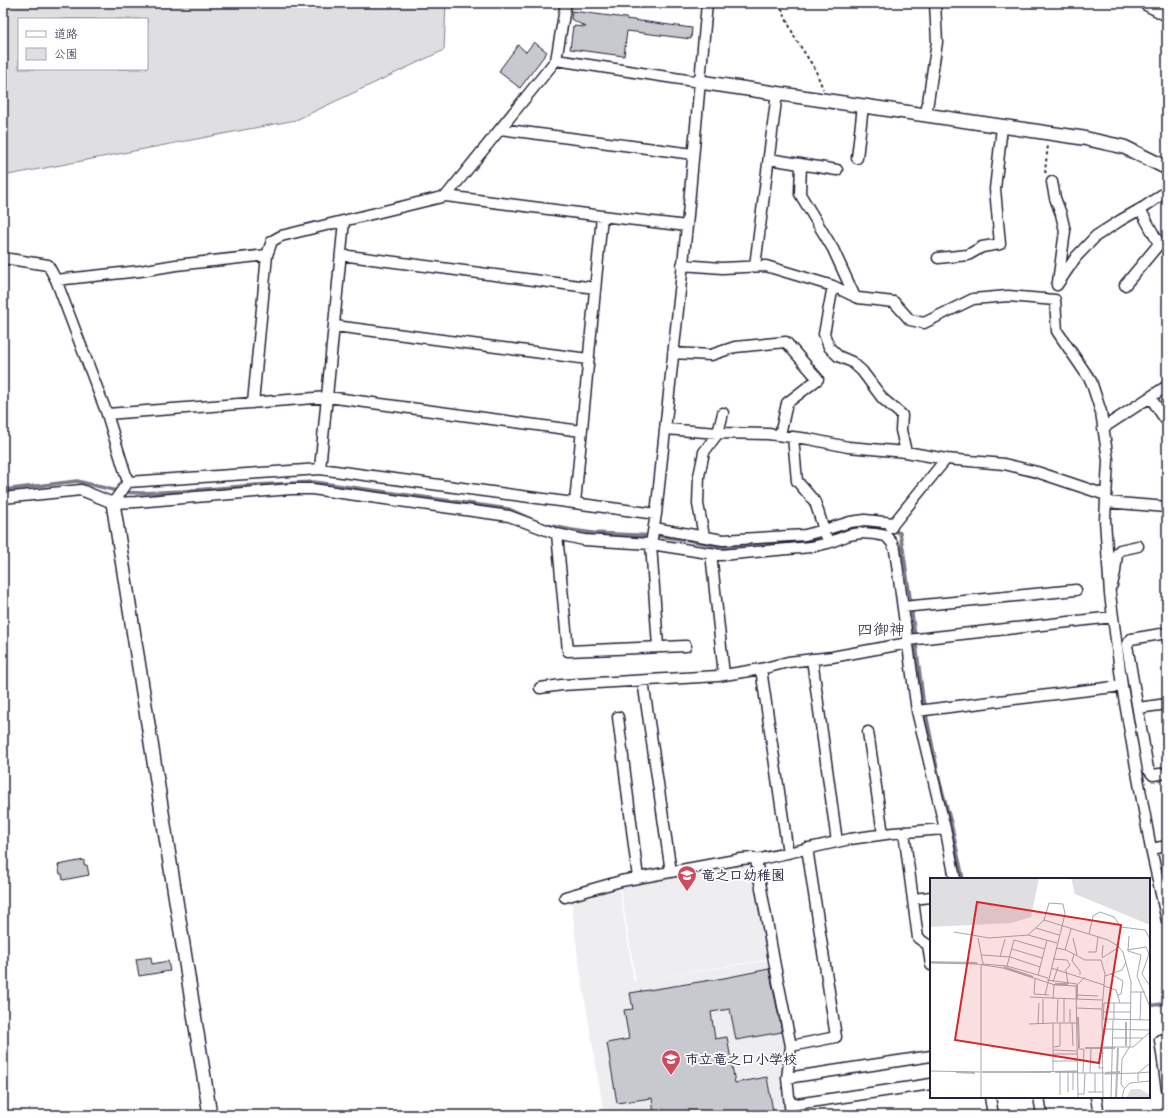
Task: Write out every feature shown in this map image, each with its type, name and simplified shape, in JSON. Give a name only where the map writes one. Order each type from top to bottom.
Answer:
[{"type":"street","points":[[446,196],[556,60],[566,3]]},
{"type":"street","points":[[658,647],[651,544],[656,514],[687,226],[707,3]]},
{"type":"street","points":[[926,115],[937,42],[935,3]]},
{"type":"street","points":[[1144,3],[1167,16]]},
{"type":"street","points":[[556,60],[1083,138],[1124,147],[1167,168]]},
{"type":"street","points":[[755,266],[777,93]]},
{"type":"street","points":[[857,158],[863,106]]},
{"type":"street","points":[[938,258],[968,255],[982,247],[1000,244],[995,189],[1002,127]]},
{"type":"street","points":[[500,129],[693,154]]},
{"type":"street","points":[[769,159],[837,170]]},
{"type":"street","points":[[801,164],[800,194],[833,249],[855,297]]},
{"type":"street","points":[[1052,182],[1065,232],[1055,300],[1057,331],[1092,381],[1101,412],[1108,460],[1105,520],[1110,594],[1122,686],[1151,849],[1167,921]]},
{"type":"street","points":[[1057,285],[1076,257],[1096,236],[1140,210],[1167,191]]},
{"type":"street","points":[[254,403],[267,255],[272,241],[281,236],[446,196],[687,226]]},
{"type":"street","points":[[1125,285],[1159,244],[1140,210]]},
{"type":"street","points":[[575,503],[602,216]]},
{"type":"street","points":[[320,469],[344,221]]},
{"type":"street","points":[[56,280],[267,255]]},
{"type":"street","points":[[341,255],[595,288]]},
{"type":"street","points":[[3,258],[48,265],[56,280],[107,414],[128,482]]},
{"type":"street","points":[[682,265],[722,268],[766,266],[833,286],[858,298],[894,302],[910,320],[924,323],[973,299],[1008,296],[1055,300]]},
{"type":"street","points":[[833,286],[824,334],[829,347],[838,356],[852,362],[862,371],[883,399],[902,415],[901,430],[906,452]]},
{"type":"street","points":[[335,326],[588,359]]},
{"type":"street","points":[[673,353],[711,356],[735,347],[786,342],[818,379],[787,403],[780,435]]},
{"type":"street","points":[[1103,428],[1167,386]]},
{"type":"street","points":[[107,414],[328,397],[582,431]]},
{"type":"street","points":[[1150,397],[1165,419],[1167,419]]},
{"type":"street","points":[[704,536],[698,504],[699,476],[704,452],[718,433],[723,413]]},
{"type":"street","points":[[665,429],[718,433],[780,435],[810,439],[848,448],[906,452],[946,459],[1004,464],[1037,472],[1106,499],[1167,507]]},
{"type":"street","points":[[793,437],[797,481],[815,502],[826,537]]},
{"type":"street","points":[[654,528],[723,540],[805,534],[826,537],[861,533],[875,534],[890,529],[946,459]]},
{"type":"street","points":[[128,482],[320,469],[656,514]]},
{"type":"street","points":[[128,482],[113,503],[210,1115]]},
{"type":"street","points":[[3,498],[81,490],[113,503],[291,489],[312,489],[509,516],[557,534],[584,540],[651,544],[721,555],[811,547],[850,522],[865,520],[890,529]]},
{"type":"street","points":[[890,529],[892,543],[896,550],[910,606],[912,640],[923,710],[954,878]]},
{"type":"street","points":[[557,534],[568,651],[686,646]]},
{"type":"street","points":[[1110,594],[1117,554],[1120,550],[1138,546]]},
{"type":"street","points":[[711,553],[724,675]]},
{"type":"street","points":[[910,606],[1076,590]]},
{"type":"street","points":[[540,688],[562,685],[724,675],[761,669],[788,662],[832,657],[912,640],[1113,617]]},
{"type":"street","points":[[1167,633],[1131,639],[1127,645],[1148,769],[1153,775],[1167,773]]},
{"type":"street","points":[[812,659],[837,842]]},
{"type":"street","points":[[761,669],[788,853]]},
{"type":"street","points":[[643,681],[671,872]]},
{"type":"street","points":[[923,710],[1122,686]]},
{"type":"street","points":[[1138,708],[1167,704]]},
{"type":"street","points":[[618,717],[638,878]]},
{"type":"street","points":[[868,732],[883,834]]},
{"type":"street","points":[[565,897],[620,881],[741,858],[753,858],[756,860],[807,848],[883,834],[944,829]]},
{"type":"street","points":[[904,832],[918,938],[928,946],[930,958]]},
{"type":"street","points":[[1151,849],[1167,846]]},
{"type":"street","points":[[791,1046],[836,1037],[807,848]]},
{"type":"street","points":[[756,860],[791,1046],[787,1078],[790,1110],[930,1084]]},
{"type":"street","points":[[913,900],[930,897]]},
{"type":"street","points":[[1167,1039],[1160,1040],[1167,1089]]},
{"type":"street","points":[[787,1078],[930,1056]]},
{"type":"street","points":[[990,1098],[993,1115]]},
{"type":"street","points":[[1039,1098],[1042,1115]]},
{"type":"street","points":[[1096,1098],[1099,1115]]},
{"type":"path","points":[[779,3],[796,38],[815,69],[829,101]]},
{"type":"path","points":[[1050,133],[1045,171],[1052,182]]},
{"type":"shaded area","points":[[750,862],[767,957],[764,960],[643,980],[770,960],[785,1041],[783,1078],[787,1115],[604,1115],[577,950],[571,900],[619,887],[634,981],[636,981],[620,886],[670,875]]},
{"type":"green space","points":[[3,3],[446,3],[444,50],[296,120],[3,176]]},
{"type":"building","points":[[572,11],[692,28],[691,39],[627,31],[624,56],[570,49],[573,26],[586,27],[571,19]]},
{"type":"building","points":[[534,42],[547,52],[520,88],[499,72],[518,45],[526,52]]},
{"type":"building","points":[[84,860],[84,865],[87,865],[89,875],[63,880],[58,865]]},
{"type":"building","points":[[151,957],[152,964],[168,961],[170,971],[139,976],[136,959]]},
{"type":"building","points":[[769,969],[782,1032],[736,1040],[730,1009],[711,1012],[715,1039],[727,1037],[735,1083],[767,1077],[773,1111],[747,1115],[654,1115],[652,1098],[617,1103],[607,1043],[629,1039],[624,1010],[633,1009],[630,993],[724,978]]},
{"type":"waterway","points":[[3,490],[77,481],[121,492],[141,493],[314,482],[509,509],[542,524],[572,530],[593,533],[658,536],[722,547],[761,543],[798,542],[831,535],[848,527]]},
{"type":"waterway","points":[[876,526],[884,527],[900,533],[923,699],[940,783],[951,823],[963,878]]},
{"type":"waterway","points":[[1150,1006],[1167,1003]]},
{"type":"place","name":"竜之口幼稚園","points":[[687,892]]},
{"type":"place","name":"市立竜之口小学校","points":[[671,1076]]},
{"type":"district","name":"四御神","points":[[881,629]]}]
